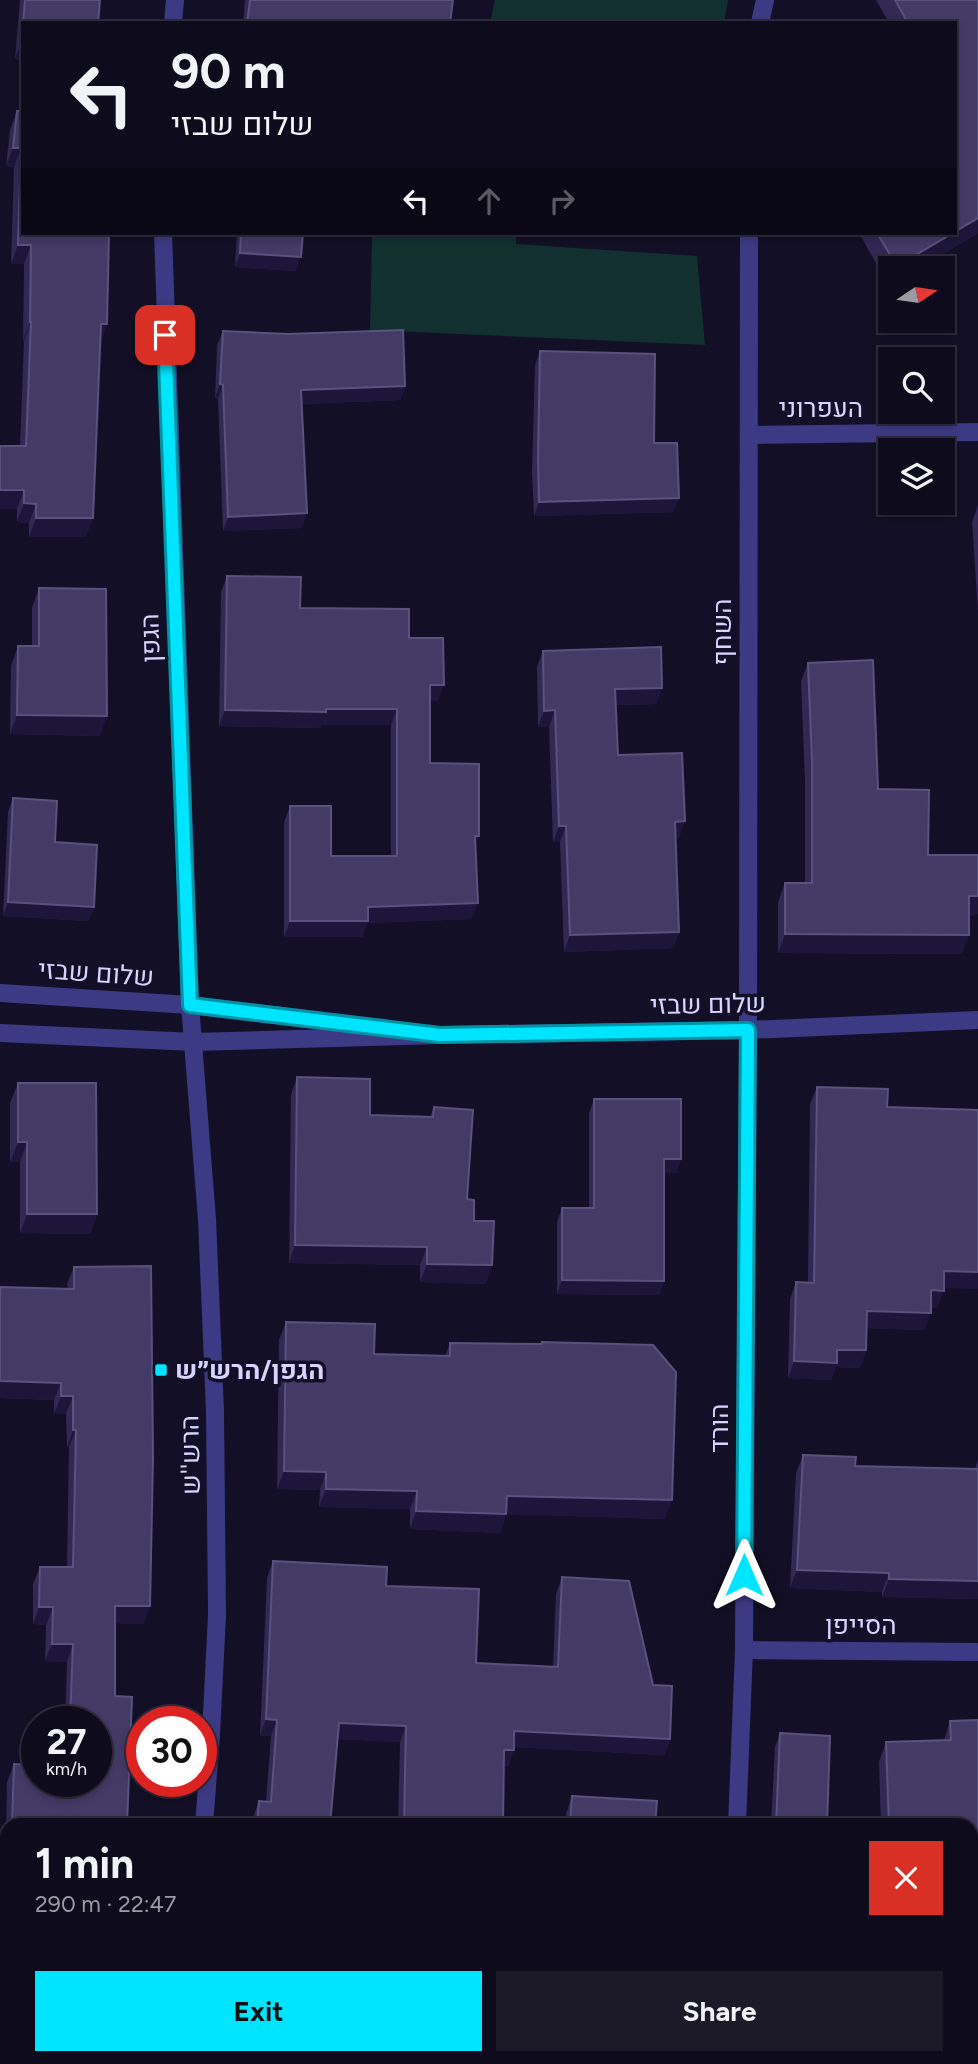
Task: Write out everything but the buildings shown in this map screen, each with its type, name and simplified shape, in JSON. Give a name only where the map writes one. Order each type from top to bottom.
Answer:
[{"type":"street","points":[[173,21],[175,0]]},
{"type":"street","points":[[760,21],[765,0]]},
{"type":"street","name":"הגפן","points":[[163,235],[190,1005],[194,1042]]},
{"type":"street","name":"השחף","points":[[748,1030],[749,235]]},
{"type":"street","name":"העפרוני","points":[[749,435],[978,432]]},
{"type":"street","name":"שלום שבזי","points":[[0,993],[190,1005],[440,1035]]},
{"type":"street","name":"שלום שבזי","points":[[0,1033],[194,1042],[748,1030],[978,1020]]},
{"type":"street","name":"הורד","points":[[737,1818],[744,1650],[748,1030]]},
{"type":"street","name":"הרש''ש","points":[[194,1042],[207,1219],[218,1524],[217,1615],[205,1818]]},
{"type":"street","name":"הסייפן","points":[[744,1650],[978,1651]]},
{"type":"green space","points":[[495,0],[728,0],[724,21],[490,21]]},
{"type":"green space","points":[[372,235],[516,235],[516,244],[697,256],[705,345],[370,330]]},
{"type":"place","name":"הגפן/הרש״ש","points":[[161,1370]]},
{"type":"route","points":[[165,335],[190,1005],[440,1035],[748,1030],[744,1575]]}]
